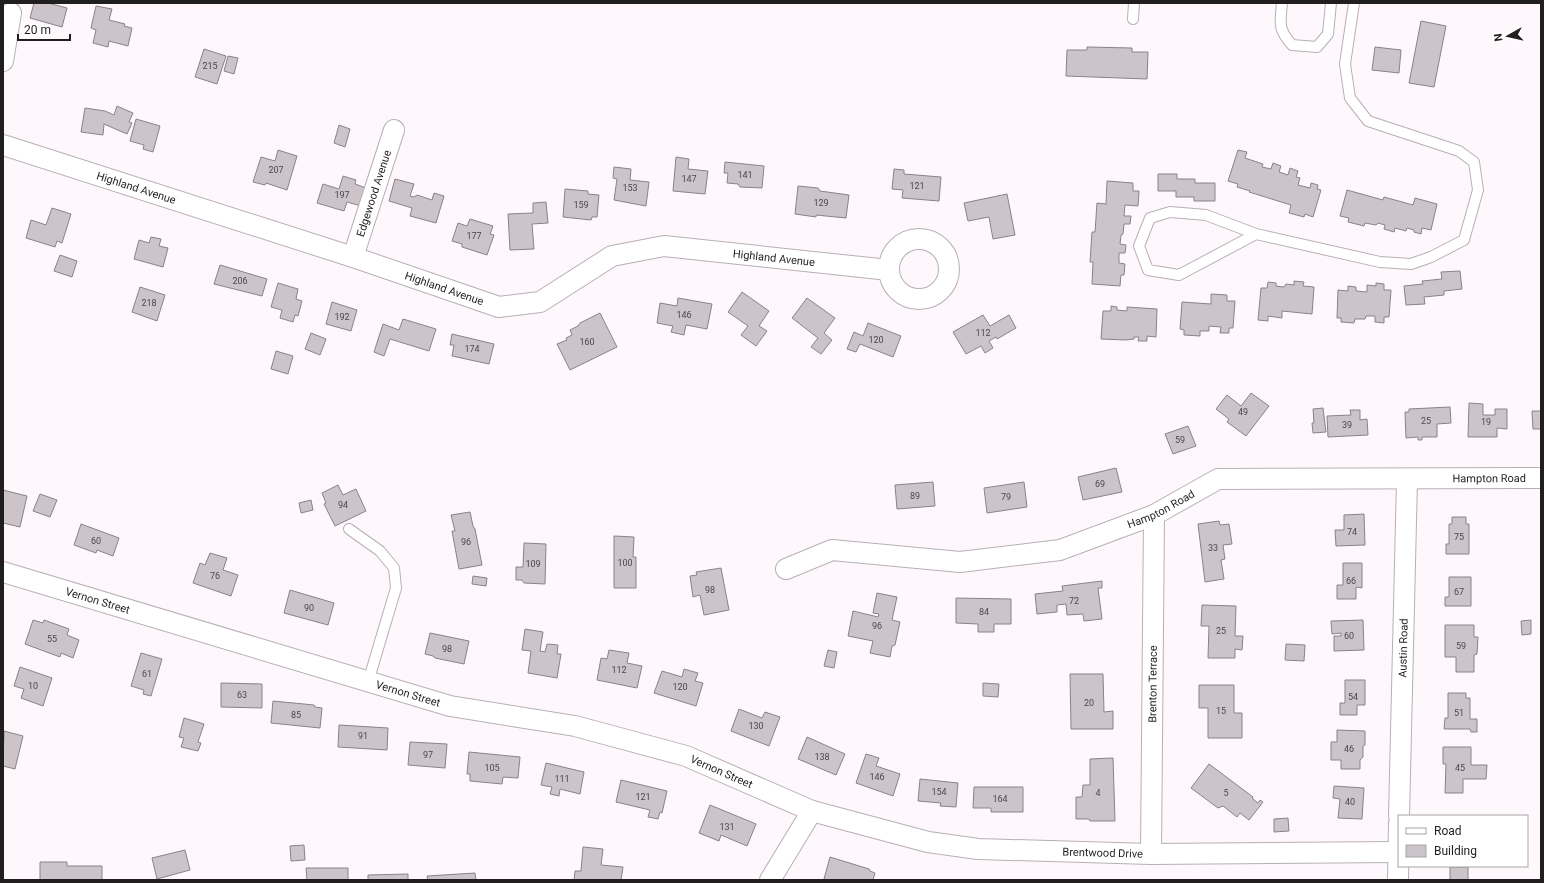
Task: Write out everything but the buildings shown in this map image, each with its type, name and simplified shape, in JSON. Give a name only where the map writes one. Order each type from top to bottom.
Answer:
[{"type":"street","points":[[3,61],[11,13]]},
{"type":"street","name":"Edgewood Avenue","points":[[353,257],[394,130]]},
{"type":"street","name":"Highland Avenue","points":[[3,145],[353,257],[499,307],[540,302],[612,256],[664,246],[889,270]]},
{"type":"street","name":"Hampton Road","points":[[786,569],[832,550],[960,562],[1060,550],[1154,515],[1218,479],[1541,478]]},
{"type":"street","name":"Austin Road","points":[[1399,815],[1407,479]]},
{"type":"street","name":"Brenton Terrace","points":[[1151,854],[1154,515]]},
{"type":"street","name":"Vernon Street","points":[[4,576],[450,706],[575,726],[686,756],[812,811]]},
{"type":"street","points":[[770,880],[812,811]]},
{"type":"street","name":"Brentwood Drive","points":[[812,811],[928,842],[978,849],[1151,854],[1398,852]]},
{"type":"street","points":[[1398,852],[1398,880]]},
{"type":"lane","points":[[1132,19],[1134,3]]},
{"type":"lane","points":[[1282,3],[1280,19],[1282,34],[1292,45],[1317,47],[1328,34],[1331,3]]},
{"type":"lane","points":[[1256,234],[1179,275],[1148,270],[1139,246],[1150,218],[1170,212],[1206,215],[1256,234],[1380,262],[1411,264],[1431,257],[1464,240],[1478,190],[1474,162],[1459,151],[1368,121],[1350,98],[1346,64],[1354,3]]},
{"type":"lane","points":[[349,529],[380,551],[394,568],[396,588],[368,682]]}]
